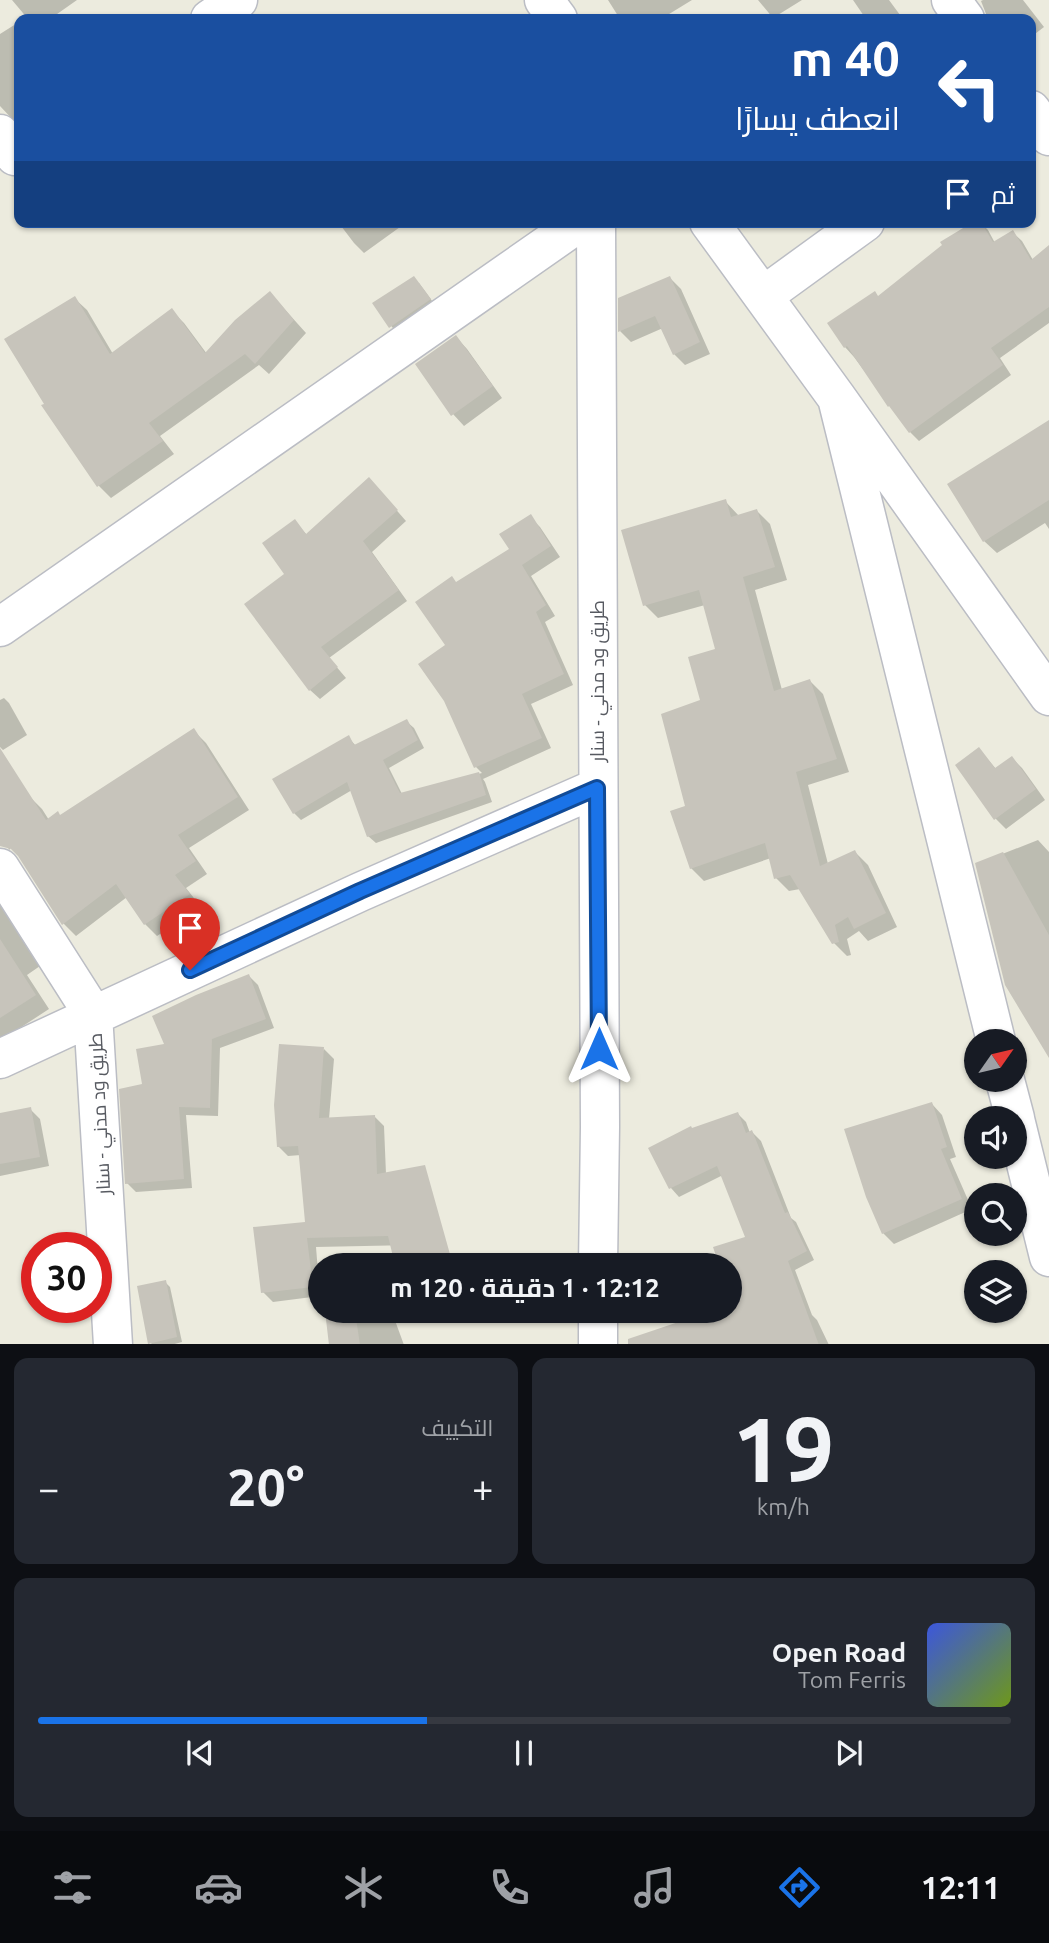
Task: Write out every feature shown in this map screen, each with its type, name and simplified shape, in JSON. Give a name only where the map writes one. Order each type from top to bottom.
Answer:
[{"type":"street","points":[[217,14],[238,0]]},
{"type":"street","points":[[1036,117],[1049,136]]},
{"type":"street","points":[[0,627],[571,228]]},
{"type":"street","name":"طريق ود مدني - سنار","points":[[596,228],[598,1253]]},
{"type":"street","points":[[713,228],[1049,696]]},
{"type":"street","points":[[764,296],[857,228]]},
{"type":"street","points":[[837,398],[993,1029]]},
{"type":"street","points":[[0,1059],[360,891],[597,788]]},
{"type":"street","name":"طريق ود مدني - سنار","points":[[0,868],[93,1014],[113,1344]]},
{"type":"street","points":[[1027,1167],[1049,1256]]},
{"type":"street","points":[[598,1323],[598,1344]]},
{"type":"building","points":[[963,228],[985,228],[993,242],[1013,230],[1031,260],[1049,245],[1049,307],[991,348],[1003,365],[909,433],[847,346],[844,348],[827,323],[875,291],[878,296],[942,245],[940,242]]},
{"type":"building","points":[[414,276],[431,299],[389,328],[372,303]]},
{"type":"building","points":[[670,276],[700,342],[673,355],[655,316],[618,332],[618,298]]},
{"type":"building","points":[[270,291],[294,320],[255,364],[245,354],[149,423],[163,441],[97,487],[41,405],[44,404],[4,339],[75,296],[110,354],[172,308],[205,353],[235,320]]},
{"type":"building","points":[[456,335],[493,386],[451,416],[415,364]]},
{"type":"building","points":[[1049,420],[1049,500],[983,542],[947,484]]},
{"type":"building","points":[[369,477],[398,510],[363,541],[399,590],[321,647],[338,667],[309,691],[244,604],[284,574],[262,543],[295,519],[306,534]]},
{"type":"building","points":[[726,499],[731,517],[757,509],[775,567],[743,577],[774,691],[810,679],[837,759],[796,772],[820,866],[855,850],[886,913],[854,929],[848,917],[835,925],[839,942],[832,944],[790,875],[774,879],[765,843],[690,869],[670,811],[685,806],[661,714],[700,700],[688,657],[715,649],[699,590],[643,606],[621,530]]},
{"type":"building","points":[[531,514],[551,546],[522,565],[546,605],[536,612],[564,674],[522,694],[542,738],[474,768],[444,701],[418,664],[445,645],[415,602],[452,576],[456,582],[509,549],[499,534]]},
{"type":"building","points":[[407,719],[418,740],[383,760],[400,793],[479,772],[486,795],[367,837],[347,782],[293,814],[272,779],[349,735],[354,745]]},
{"type":"building","points":[[194,728],[238,797],[178,835],[196,861],[175,875],[190,894],[144,925],[116,884],[62,925],[18,856],[11,849],[0,846],[0,748],[46,820],[58,811],[60,815]]},
{"type":"building","points":[[979,747],[995,768],[1012,756],[1036,789],[994,820],[955,765]]},
{"type":"building","points":[[1003,852],[1049,935],[1049,1058],[1005,985],[975,863]]},
{"type":"building","points":[[0,939],[36,995],[0,1018]]},
{"type":"building","points":[[249,974],[266,1019],[212,1039],[210,1108],[179,1107],[184,1179],[125,1184],[119,1089],[142,1084],[136,1049],[164,1044],[152,1016]]},
{"type":"building","points":[[279,1044],[324,1047],[319,1118],[375,1115],[377,1174],[425,1165],[450,1253],[392,1253],[388,1236],[307,1238],[308,1288],[261,1293],[253,1227],[305,1222],[298,1146],[277,1147],[274,1105]]},
{"type":"building","points":[[932,1102],[947,1147],[941,1149],[962,1199],[882,1234],[866,1197],[844,1129]]},
{"type":"building","points":[[31,1107],[40,1157],[0,1164],[0,1113]]},
{"type":"building","points":[[738,1112],[746,1133],[752,1130],[785,1213],[788,1212],[807,1251],[788,1261],[819,1344],[628,1344],[628,1339],[675,1323],[742,1323],[742,1253],[715,1253],[713,1247],[745,1237],[717,1166],[669,1189],[648,1148],[691,1126],[692,1128]]},
{"type":"building","points":[[166,1280],[177,1337],[148,1344],[137,1286]]},
{"type":"building","points":[[326,1323],[357,1323],[360,1344],[329,1344]]},
{"type":"route","points":[[190,970],[360,891],[597,788],[599,1049]]}]
